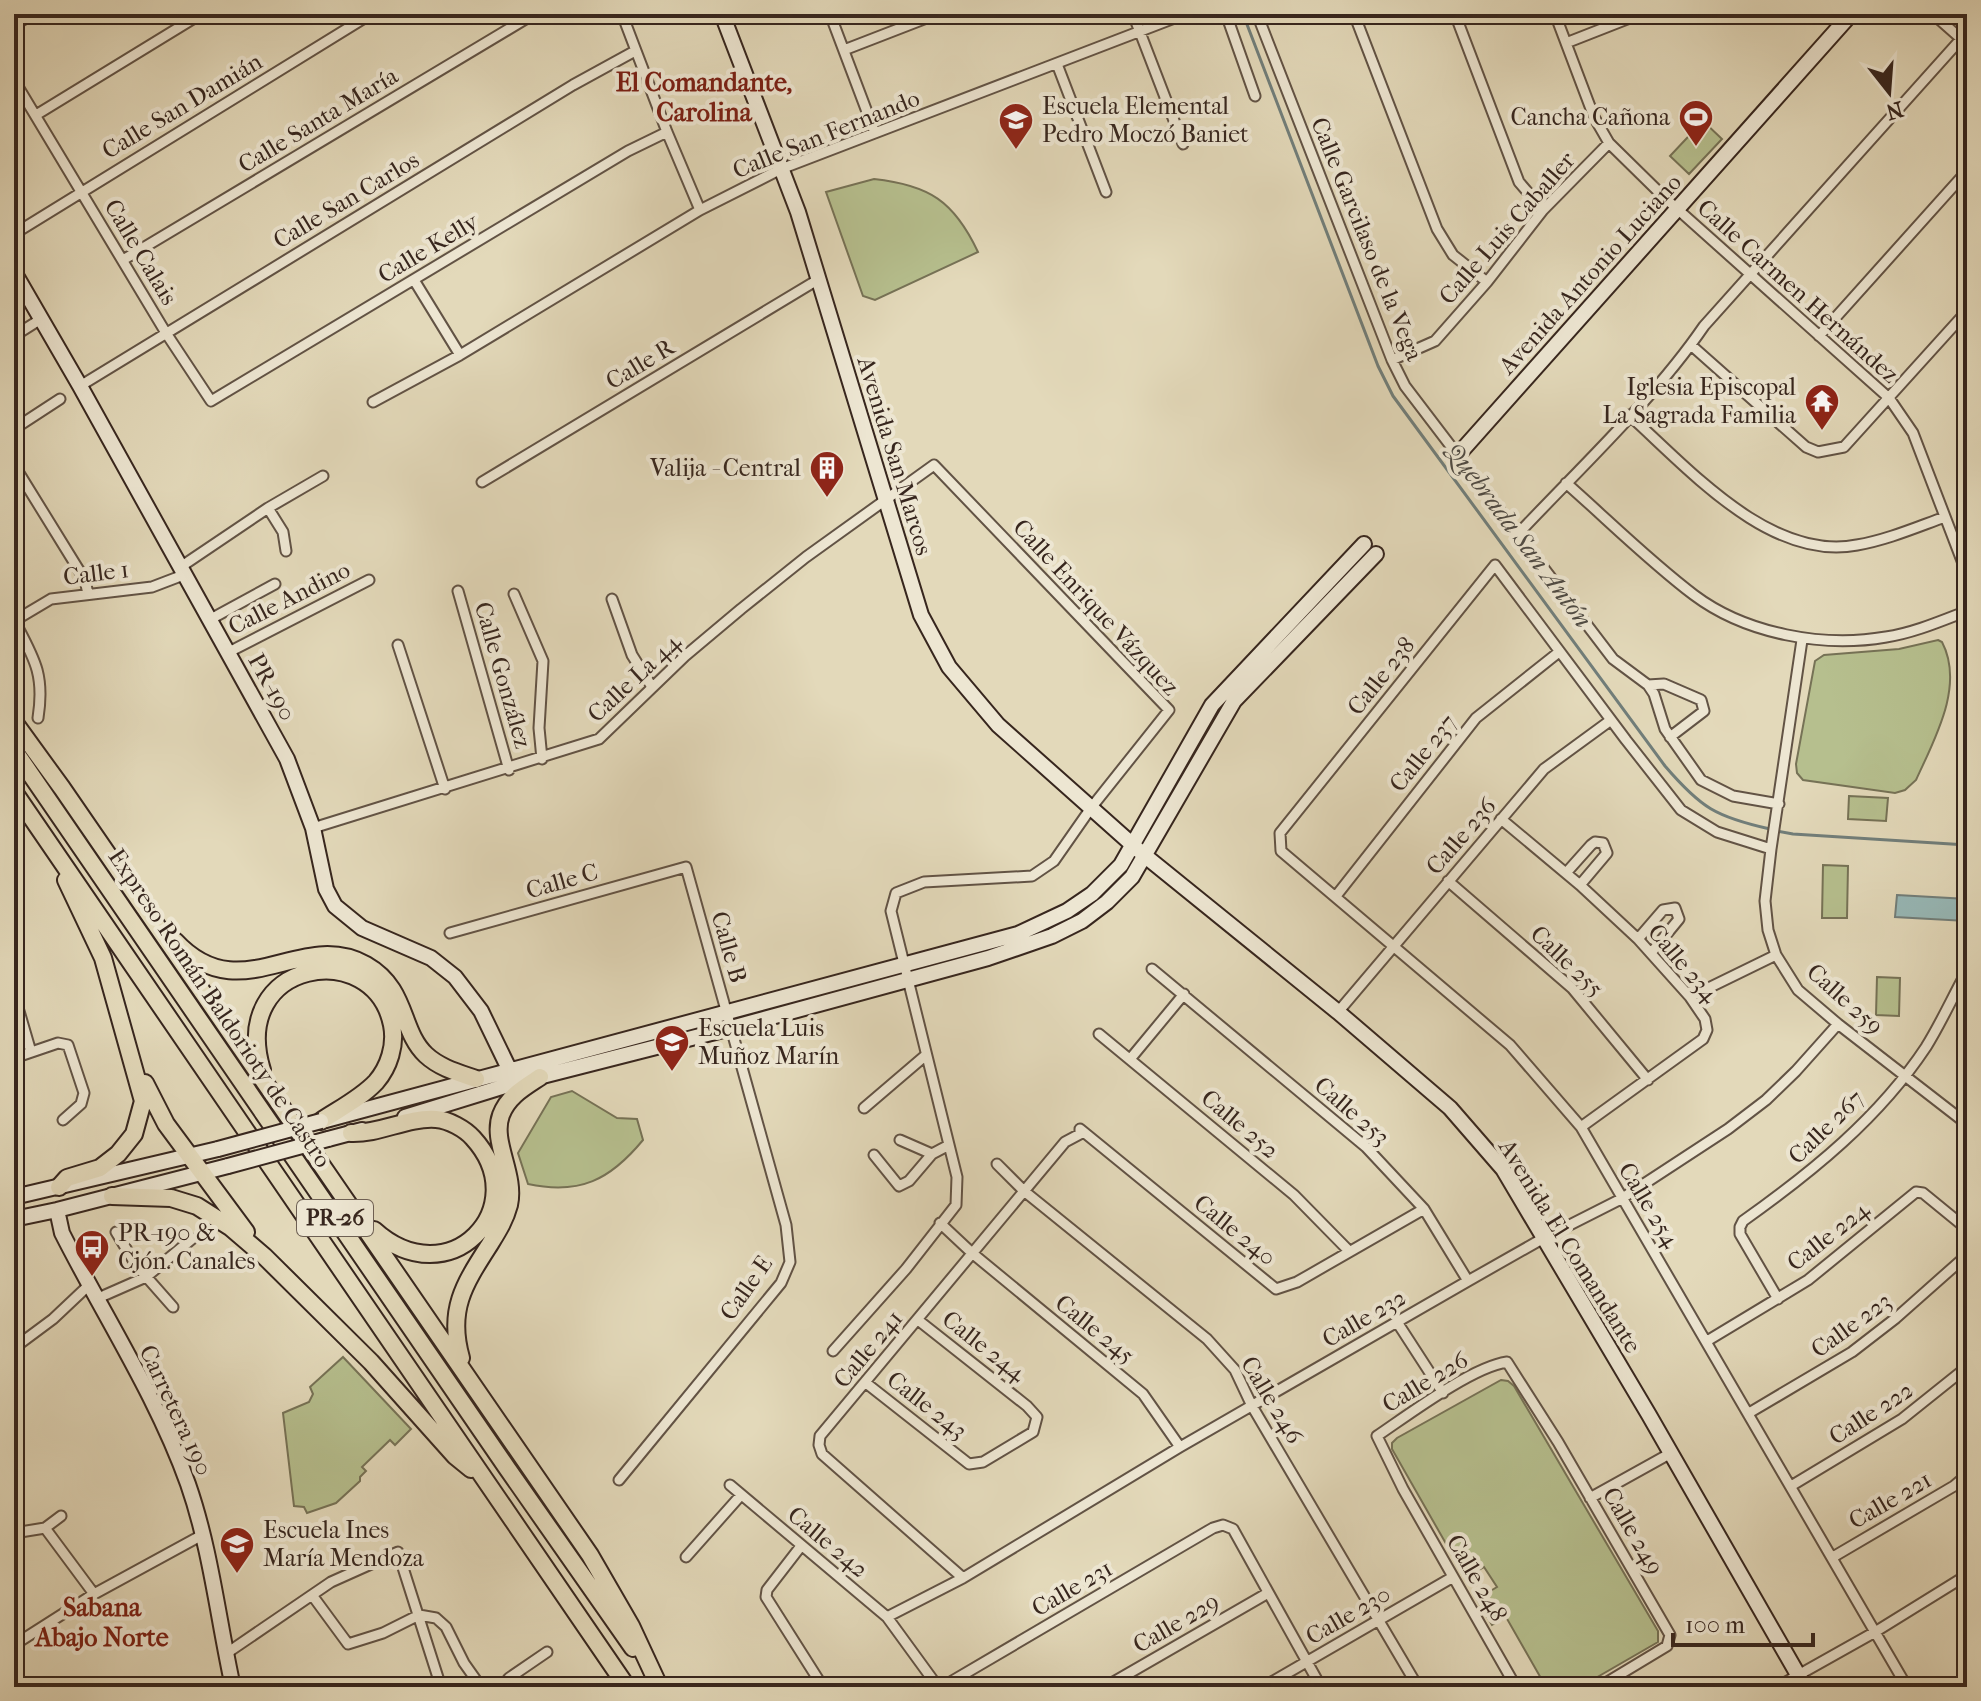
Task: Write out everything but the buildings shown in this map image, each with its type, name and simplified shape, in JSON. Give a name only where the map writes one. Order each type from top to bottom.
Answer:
[{"type":"highway","points":[[14,722],[590,1555],[631,1626],[659,1685]]},
{"type":"highway","name":"Expreso Román Baldorioty de Castro","points":[[14,750],[659,1685]]},
{"type":"highway","name":"Expreso Román Baldorioty de Castro","points":[[14,792],[627,1687]]},
{"type":"highway","points":[[56,852],[71,895],[103,958],[143,1101],[134,1134],[108,1162],[100,1168],[67,1178],[59,1187]]},
{"type":"highway","points":[[148,914],[181,948],[197,960],[221,969],[247,972],[329,954],[367,966],[384,980],[399,999],[417,1043],[427,1056],[449,1069],[476,1079]]},
{"type":"highway","points":[[266,1083],[255,1041],[262,1011],[273,994],[306,972],[323,970],[348,975],[367,985],[384,1003],[390,1016],[393,1041],[387,1063],[374,1084],[321,1121]]},
{"type":"highway","points":[[133,1061],[166,1124],[264,1256]]},
{"type":"highway","points":[[465,1371],[457,1342],[458,1303],[467,1281],[502,1225],[511,1195],[511,1180],[499,1123],[512,1097],[540,1077]]},
{"type":"highway","points":[[351,1133],[435,1119],[446,1122],[469,1134],[479,1145],[493,1172],[494,1184],[491,1210],[479,1232],[457,1248],[434,1255],[398,1248],[385,1240],[352,1208]]},
{"type":"highway","points":[[112,1196],[171,1198],[197,1206],[230,1227],[264,1256],[371,1362],[455,1456],[487,1483]]},
{"type":"street","points":[[14,25],[33,14]]},
{"type":"street","points":[[36,115],[201,14]]},
{"type":"street","name":"Calle San Damián","points":[[14,234],[371,14]]},
{"type":"street","name":"Calle Santa María","points":[[123,260],[534,14]]},
{"type":"street","points":[[622,14],[700,210]]},
{"type":"street","name":"Avenida San Marcos","points":[[722,14],[819,279],[921,615],[949,667],[998,725],[1132,844]]},
{"type":"street","points":[[830,14],[875,133]]},
{"type":"street","points":[[1133,14],[1183,144]]},
{"type":"street","name":"Calle San Fernando","points":[[373,402],[460,355],[700,210],[781,169],[1185,14]]},
{"type":"street","points":[[1226,14],[1255,96]]},
{"type":"street","name":"Calle Garcilaso de la Vega","points":[[1257,14],[1392,360],[1405,386],[1613,659],[1648,685],[1664,684],[1701,700],[1704,711],[1670,737]]},
{"type":"street","points":[[1354,14],[1437,229],[1453,255],[1487,282]]},
{"type":"street","points":[[1455,14],[1519,182],[1543,210]]},
{"type":"street","name":"Calle Carmen Hernández","points":[[1555,14],[1594,117],[1609,143],[1889,398],[1913,433],[1967,574]]},
{"type":"street","points":[[1566,43],[1640,14]]},
{"type":"street","name":"Avenida Antonio Luciano","points":[[1457,456],[1851,14]]},
{"type":"street","points":[[1517,535],[1629,415],[1750,274],[1964,41],[1933,14]]},
{"type":"street","points":[[844,50],[933,15]]},
{"type":"street","name":"Calle San Carlos","points":[[80,386],[573,85],[635,51]]},
{"type":"street","points":[[1057,64],[1106,192]]},
{"type":"street","name":"Calle Calais","points":[[14,80],[166,333],[211,401]]},
{"type":"street","name":"Calle Kelly","points":[[211,401],[628,151],[667,132]]},
{"type":"street","name":"Calle Luis Caballer","points":[[1392,360],[1435,341],[1487,282],[1543,210],[1609,143]]},
{"type":"street","points":[[1819,336],[1967,171]]},
{"type":"street","name":"PR-190","points":[[14,272],[184,570],[287,759],[313,828],[326,889],[335,906],[362,928],[431,958],[455,977],[481,1011],[512,1076]]},
{"type":"street","name":"Calle R","points":[[482,482],[819,279]]},
{"type":"street","points":[[414,280],[460,355]]},
{"type":"street","points":[[1691,345],[1806,447],[1818,452],[1844,447],[1967,311]]},
{"type":"street","points":[[14,336],[41,319]]},
{"type":"street","points":[[14,429],[60,399]]},
{"type":"street","points":[[1629,415],[1733,508],[1765,529],[1815,545],[1856,546],[1945,517]]},
{"type":"street","points":[[14,465],[85,580],[88,594]]},
{"type":"street","name":"Calle La 44","points":[[313,828],[509,770],[599,739],[700,643],[806,557],[934,465]]},
{"type":"street","name":"Calle Enrique Vázquez","points":[[904,963],[891,911],[896,893],[924,882],[1032,876],[1054,861],[1091,808],[1169,710],[934,465]]},
{"type":"street","name":"Calle 1","points":[[14,621],[51,599],[152,587],[184,570],[268,508],[323,476]]},
{"type":"street","points":[[1566,483],[1696,597],[1738,619],[1802,640],[1887,637],[1967,611]]},
{"type":"street","points":[[268,508],[283,532],[286,551]]},
{"type":"street","points":[[14,1197],[218,1149],[476,1079],[512,1076],[540,1077],[733,1033],[1029,945],[1082,921],[1132,877],[1234,701],[1370,549],[1212,705],[1121,865],[1092,894],[1067,911],[1018,934],[726,1010],[512,1076],[351,1133],[14,1219]]},
{"type":"street","name":"Calle 238","points":[[1292,819],[1495,565],[1559,652]]},
{"type":"street","name":"Calle Andino","points":[[227,653],[369,580]]},
{"type":"street","points":[[209,620],[275,584]]},
{"type":"street","name":"Calle González","points":[[458,591],[509,770]]},
{"type":"street","points":[[514,594],[543,661],[539,728],[542,759]]},
{"type":"street","points":[[612,599],[632,655],[652,687]]},
{"type":"street","points":[[14,621],[38,665],[42,693],[38,718]]},
{"type":"street","name":"Calle 259","points":[[1802,640],[1772,846],[1766,915],[1776,955],[1798,990],[1967,1124]]},
{"type":"street","points":[[398,645],[445,789]]},
{"type":"street","points":[[1559,652],[1681,810],[1717,832],[1772,846]]},
{"type":"street","name":"Calle 237","points":[[1336,896],[1476,718],[1559,652]]},
{"type":"street","points":[[1648,685],[1670,737],[1701,780],[1733,796],[1779,804]]},
{"type":"street","name":"Calle 236","points":[[1338,1012],[1544,769],[1611,720]]},
{"type":"street","name":"Calle 254","points":[[1292,819],[1280,833],[1281,851],[1510,1045],[1581,1127],[1907,1687]]},
{"type":"street","name":"Calle 234","points":[[1501,819],[1580,885],[1638,939],[1690,997],[1705,1019],[1707,1030],[1703,1039],[1581,1127]]},
{"type":"street","points":[[1566,873],[1591,845],[1603,843],[1607,853],[1580,885]]},
{"type":"street","name":"Avenida El Comandante","points":[[1132,844],[1450,1108],[1503,1169],[1802,1681]]},
{"type":"street","name":"Calle C","points":[[450,933],[686,867]]},
{"type":"street","name":"Calle B","points":[[686,867],[733,1033]]},
{"type":"street","name":"Calle 255","points":[[1448,881],[1572,988],[1648,1080]]},
{"type":"street","points":[[1638,939],[1663,910],[1675,908],[1679,919],[1651,953]]},
{"type":"street","points":[[1690,997],[1776,955]]},
{"type":"street","points":[[833,1351],[906,1269],[956,1205],[957,1177],[904,963]]},
{"type":"street","points":[[1131,1058],[1184,994],[1152,969]]},
{"type":"street","name":"Calle 267","points":[[1778,1299],[1740,1234],[1743,1221],[1795,1184],[1841,1145],[1904,1075],[1926,1047],[1967,971]]},
{"type":"street","points":[[14,994],[31,1052]]},
{"type":"street","name":"Calle 253","points":[[1184,994],[1366,1147],[1424,1209],[1468,1281]]},
{"type":"street","name":"Calle 232","points":[[887,1617],[963,1578],[1180,1447],[1468,1281],[1621,1199],[1728,1129],[1766,1100],[1838,1024]]},
{"type":"street","name":"Calle E","points":[[619,1480],[781,1283],[790,1262],[789,1238],[733,1033]]},
{"type":"street","name":"Calle 252","points":[[1099,1034],[1294,1195],[1349,1251]]},
{"type":"street","points":[[14,1058],[58,1043],[68,1045],[84,1093],[81,1104],[63,1120]]},
{"type":"street","points":[[864,1108],[926,1055]]},
{"type":"street","name":"Calle 240","points":[[1080,1134],[1080,1129],[1276,1289],[1297,1282],[1424,1209]]},
{"type":"street","name":"Calle 241","points":[[963,1578],[822,1454],[820,1436],[1065,1142],[1080,1134]]},
{"type":"street","points":[[900,1140],[932,1154]]},
{"type":"street","points":[[874,1155],[899,1186],[909,1181],[932,1154],[949,1145]]},
{"type":"street","name":"Calle 246","points":[[997,1164],[1024,1191],[1207,1339],[1235,1370],[1252,1406],[1418,1687]]},
{"type":"street","name":"Calle 224","points":[[1707,1341],[1778,1299],[1837,1258],[1916,1192],[1923,1193],[1967,1229]]},
{"type":"street","name":"Carretera 190","points":[[57,1210],[62,1233],[175,1450],[204,1534],[227,1653],[228,1685]]},
{"type":"street","name":"Calle 245","points":[[940,1223],[1143,1394],[1180,1447]]},
{"type":"street","points":[[116,1232],[146,1277],[173,1307]]},
{"type":"street","points":[[14,1348],[92,1292],[146,1277],[192,1239]]},
{"type":"street","name":"Calle 223","points":[[1749,1413],[1852,1352],[1967,1255]]},
{"type":"street","name":"Calle 244","points":[[918,1320],[1025,1403],[1037,1417],[1033,1432],[983,1462],[969,1464],[963,1459]]},
{"type":"street","points":[[1397,1322],[1443,1393]]},
{"type":"street","name":"Calle 226","points":[[1403,1489],[1377,1436],[1495,1364],[1507,1362],[1558,1442]]},
{"type":"street","name":"Calle 222","points":[[1791,1486],[1902,1419],[1967,1367]]},
{"type":"street","name":"Calle 243","points":[[866,1383],[963,1459]]},
{"type":"street","name":"Calle 249","points":[[1558,1442],[1670,1635],[1667,1646],[1606,1685]]},
{"type":"street","points":[[1590,1498],[1671,1453]]},
{"type":"street","name":"Calle 221","points":[[1833,1557],[1954,1486],[1967,1475]]},
{"type":"street","name":"Calle 242","points":[[730,1485],[887,1617],[940,1687]]},
{"type":"street","name":"Calle 248","points":[[1403,1489],[1516,1687]]},
{"type":"street","points":[[686,1557],[741,1495]]},
{"type":"street","points":[[14,1533],[45,1528],[61,1516]]},
{"type":"street","name":"Calle 231","points":[[940,1687],[1223,1525],[1233,1529],[1268,1593]]},
{"type":"street","points":[[45,1528],[94,1594]]},
{"type":"street","points":[[14,1645],[94,1594],[204,1534]]},
{"type":"street","points":[[801,1546],[767,1590],[766,1597],[823,1687]]},
{"type":"street","points":[[227,1653],[331,1582],[398,1552],[441,1687]]},
{"type":"street","points":[[1777,1687],[1802,1681],[1967,1575]]},
{"type":"street","name":"Calle 230","points":[[1263,1687],[1453,1577]]},
{"type":"street","points":[[1268,1593],[1321,1687]]},
{"type":"street","name":"Calle 229","points":[[1105,1687],[1268,1593]]},
{"type":"street","points":[[312,1595],[348,1644],[383,1633],[419,1615],[436,1618],[446,1627],[464,1663],[481,1687]]},
{"type":"street","points":[[502,1687],[509,1678],[547,1652]]},
{"type":"green space","name":"Cancha Cañona","points":[[1703,121],[1722,139],[1689,174],[1670,156]]},
{"type":"green space","points":[[874,179],[910,186],[938,199],[959,220],[978,252],[875,300],[863,296],[826,192]]},
{"type":"green space","points":[[1938,640],[1942,642],[1948,659],[1949,694],[1938,730],[1916,780],[1905,790],[1895,793],[1803,780],[1797,773],[1796,764],[1815,661],[1824,655],[1899,649]]},
{"type":"green space","points":[[1849,796],[1888,798],[1886,821],[1848,819]]},
{"type":"green space","points":[[1823,865],[1848,866],[1847,918],[1822,918]]},
{"type":"green space","points":[[1877,977],[1900,978],[1899,1016],[1876,1015]]},
{"type":"green space","points":[[572,1091],[617,1118],[637,1119],[643,1140],[618,1165],[593,1181],[563,1187],[528,1184],[518,1153],[551,1097]]},
{"type":"green space","points":[[343,1357],[411,1429],[395,1445],[390,1440],[362,1467],[366,1471],[360,1481],[336,1503],[307,1513],[304,1507],[294,1506],[283,1413],[309,1402],[313,1394],[310,1387]]},
{"type":"green space","points":[[1501,1380],[1514,1386],[1658,1631],[1658,1642],[1580,1687],[1546,1687],[1506,1617],[1492,1625],[1477,1599],[1497,1587],[1484,1567],[1465,1577],[1392,1449],[1392,1443],[1397,1438]]},
{"type":"water","points":[[1897,895],[1967,899],[1966,921],[1895,917]]},
{"type":"waterway","name":"Quebrada San Antón","points":[[1243,14],[1378,366],[1393,396],[1665,766],[1689,792],[1711,809],[1770,829]]},
{"type":"waterway","name":"Quebrada San Antón","points":[[1777,831],[1967,845]]},
{"type":"place","name":"Cancha Cañona","points":[[1696,148]]},
{"type":"place","name":"Escuela Elemental Pedro Moczó Baniet","points":[[1016,151]]},
{"type":"place","name":"Iglesia Episcopal La Sagrada Familia","points":[[1822,432]]},
{"type":"place","name":"Valija - Central","points":[[827,499]]},
{"type":"place","name":"Escuela Luis Muñoz Marín","points":[[672,1073]]},
{"type":"place","name":"PR-190 & Cjón. Canales","points":[[92,1278]]},
{"type":"place","name":"Escuela Ines María Mendoza","points":[[237,1575]]},
{"type":"district","name":"El Comandante, Carolina","points":[[704,97]]},
{"type":"district","name":"Sabana Abajo Norte","points":[[102,1622]]}]
